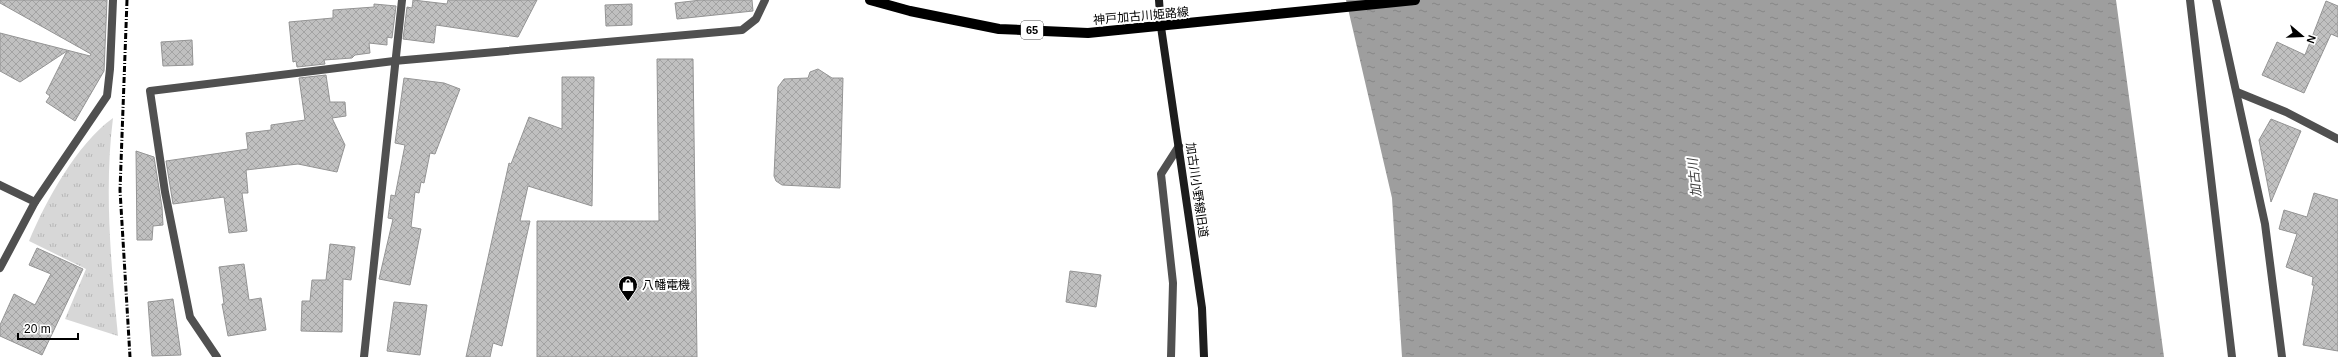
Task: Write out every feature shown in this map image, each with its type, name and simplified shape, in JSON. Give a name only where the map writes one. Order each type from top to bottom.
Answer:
[{"type":"main road","name":"神戸加古川姫路線","points":[[870,0],[910,11],[999,28],[1088,33],[1196,24],[1415,0]]},
{"type":"street","points":[[0,268],[35,202],[107,96],[113,0]]},
{"type":"street","points":[[364,357],[394,61],[402,0]]},
{"type":"street","points":[[217,357],[190,317],[165,192],[150,92],[394,61],[742,30],[756,19],[765,0]]},
{"type":"street","name":"加古川小野線旧道","points":[[1159,0],[1161,27],[1202,308],[1204,357]]},
{"type":"street","points":[[2190,0],[2232,357]]},
{"type":"street","points":[[2216,0],[2265,224],[2282,357]]},
{"type":"street","points":[[2237,92],[2286,112],[2338,139]]},
{"type":"street","points":[[1171,357],[1173,283],[1161,174],[1179,146]]},
{"type":"street","points":[[0,185],[35,202]]},
{"type":"green space","points":[[113,118],[110,145],[109,199],[111,254],[118,336],[65,319],[86,269],[29,241],[36,225],[64,174],[87,143]]},
{"type":"water","name":"加古川","points":[[1346,0],[2116,0],[2164,357],[1402,357],[1392,198]]},
{"type":"building","points":[[0,0],[107,0],[104,71],[75,121],[46,102],[50,96],[46,93],[67,51],[20,82],[0,71],[0,33],[90,56],[91,54],[0,3]]},
{"type":"building","points":[[413,0],[447,4],[448,0],[537,0],[518,37],[436,25],[434,43],[403,39],[407,7],[412,8]]},
{"type":"building","points":[[701,0],[752,0],[753,11],[677,19],[675,3]]},
{"type":"building","points":[[2326,1],[2338,6],[2338,37],[2331,34],[2304,93],[2262,75],[2277,42],[2305,55]]},
{"type":"building","points":[[374,4],[396,6],[392,38],[387,37],[387,45],[369,43],[370,53],[355,55],[352,58],[324,60],[325,64],[297,67],[296,61],[293,62],[289,22],[333,18],[333,10],[374,7]]},
{"type":"building","points":[[632,4],[632,25],[606,26],[605,5]]},
{"type":"building","points":[[192,40],[193,65],[163,66],[161,42]]},
{"type":"building","points":[[657,59],[693,59],[697,357],[537,357],[537,221],[659,221]]},
{"type":"building","points":[[818,69],[832,78],[843,78],[840,188],[782,185],[776,181],[774,176],[778,87],[784,79],[808,78],[810,72]]},
{"type":"building","points":[[326,75],[330,102],[345,102],[346,116],[332,118],[345,145],[337,172],[298,164],[246,170],[248,193],[242,193],[247,231],[229,233],[224,197],[173,204],[166,161],[248,149],[246,133],[271,130],[271,125],[305,120],[299,78]]},
{"type":"building","points":[[562,77],[594,77],[592,206],[528,186],[520,221],[530,221],[502,346],[493,343],[490,357],[466,357],[509,163],[511,164],[529,117],[562,129]]},
{"type":"building","points":[[404,78],[444,83],[460,89],[435,154],[430,153],[424,183],[421,182],[419,193],[415,192],[411,227],[421,229],[410,285],[379,279],[393,219],[388,218],[391,195],[395,196],[405,145],[395,143]]},
{"type":"building","points":[[2271,119],[2301,131],[2271,202],[2259,140]]},
{"type":"building","points":[[136,151],[154,157],[162,207],[163,225],[153,226],[152,240],[137,240]]},
{"type":"building","points":[[2314,193],[2338,200],[2338,351],[2303,345],[2314,285],[2312,285],[2313,277],[2286,267],[2297,234],[2279,229],[2284,210],[2307,217]]},
{"type":"building","points":[[330,244],[355,247],[351,280],[343,279],[342,332],[301,331],[302,301],[310,301],[312,280],[326,280]]},
{"type":"building","points":[[37,248],[83,269],[42,355],[0,336],[0,325],[14,294],[35,305],[51,274],[29,265]]},
{"type":"building","points":[[244,264],[249,300],[261,298],[266,330],[228,336],[222,304],[224,304],[219,267]]},
{"type":"building","points":[[1070,271],[1101,275],[1096,307],[1066,302]]},
{"type":"building","points":[[173,299],[181,355],[152,356],[148,302]]},
{"type":"building","points":[[394,302],[427,305],[420,355],[387,351]]},
{"type":"railway","points":[[127,0],[120,190],[130,357]]},
{"type":"place","name":"八幡電機","points":[[628,302]]}]
